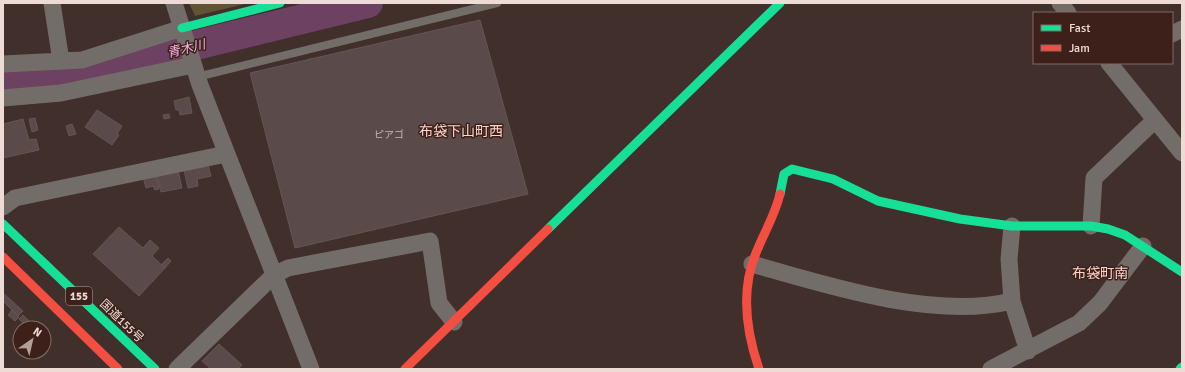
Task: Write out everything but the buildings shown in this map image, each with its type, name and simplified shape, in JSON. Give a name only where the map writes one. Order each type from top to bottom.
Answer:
[{"type":"main road","points":[[183,32],[280,3]]},
{"type":"main road","points":[[405,369],[780,3]]},
{"type":"main road","points":[[759,369],[747,320],[748,278],[757,249],[774,211],[784,174],[792,169],[833,179],[878,201],[960,219],[1012,226],[1091,226],[1125,235],[1182,272]]},
{"type":"main road","name":"国道155号","points":[[3,224],[155,369]]},
{"type":"main road","name":"155","points":[[3,257],[118,369]]},
{"type":"street","points":[[52,3],[61,61]]},
{"type":"street","points":[[174,3],[194,67],[226,154],[311,369]]},
{"type":"street","points":[[1173,34],[1182,29]]},
{"type":"street","points":[[3,64],[82,60],[183,32]]},
{"type":"street","points":[[1116,66],[1182,153]]},
{"type":"street","points":[[3,98],[61,93],[194,67]]},
{"type":"street","points":[[1091,226],[1094,178],[1156,120]]},
{"type":"street","points":[[3,207],[15,198],[226,154]]},
{"type":"street","points":[[1012,226],[1009,259],[1012,301],[1028,351]]},
{"type":"street","points":[[177,369],[274,275],[288,268],[430,241],[439,303],[454,322]]},
{"type":"street","points":[[991,369],[1065,332],[1089,315],[1111,290],[1143,246]]},
{"type":"street","points":[[752,264],[824,285],[934,306],[976,306],[1012,301]]},
{"type":"lane","points":[[194,67],[497,3]]},
{"type":"shaded area","points":[[189,3],[249,3],[195,16]]},
{"type":"waterway","name":"青木川","points":[[3,82],[61,78],[368,3]]},
{"type":"traffic: fast","points":[[182,28],[280,3]]},
{"type":"traffic: fast","points":[[548,229],[780,3]]},
{"type":"traffic: fast","points":[[780,194],[784,174],[792,169],[833,179],[878,201],[960,219],[1012,226],[1091,226],[1108,229],[1125,235],[1182,272]]},
{"type":"traffic: fast","points":[[3,224],[155,369]]},
{"type":"traffic: jam","points":[[759,369],[754,355],[748,326],[746,296],[751,267],[780,194]]},
{"type":"traffic: jam","points":[[405,369],[548,229]]},
{"type":"traffic: jam","points":[[3,257],[118,369]]},
{"type":"district","name":"布袋下山町西","points":[[461,131]]},
{"type":"district","name":"布袋町南","points":[[1100,273]]}]
